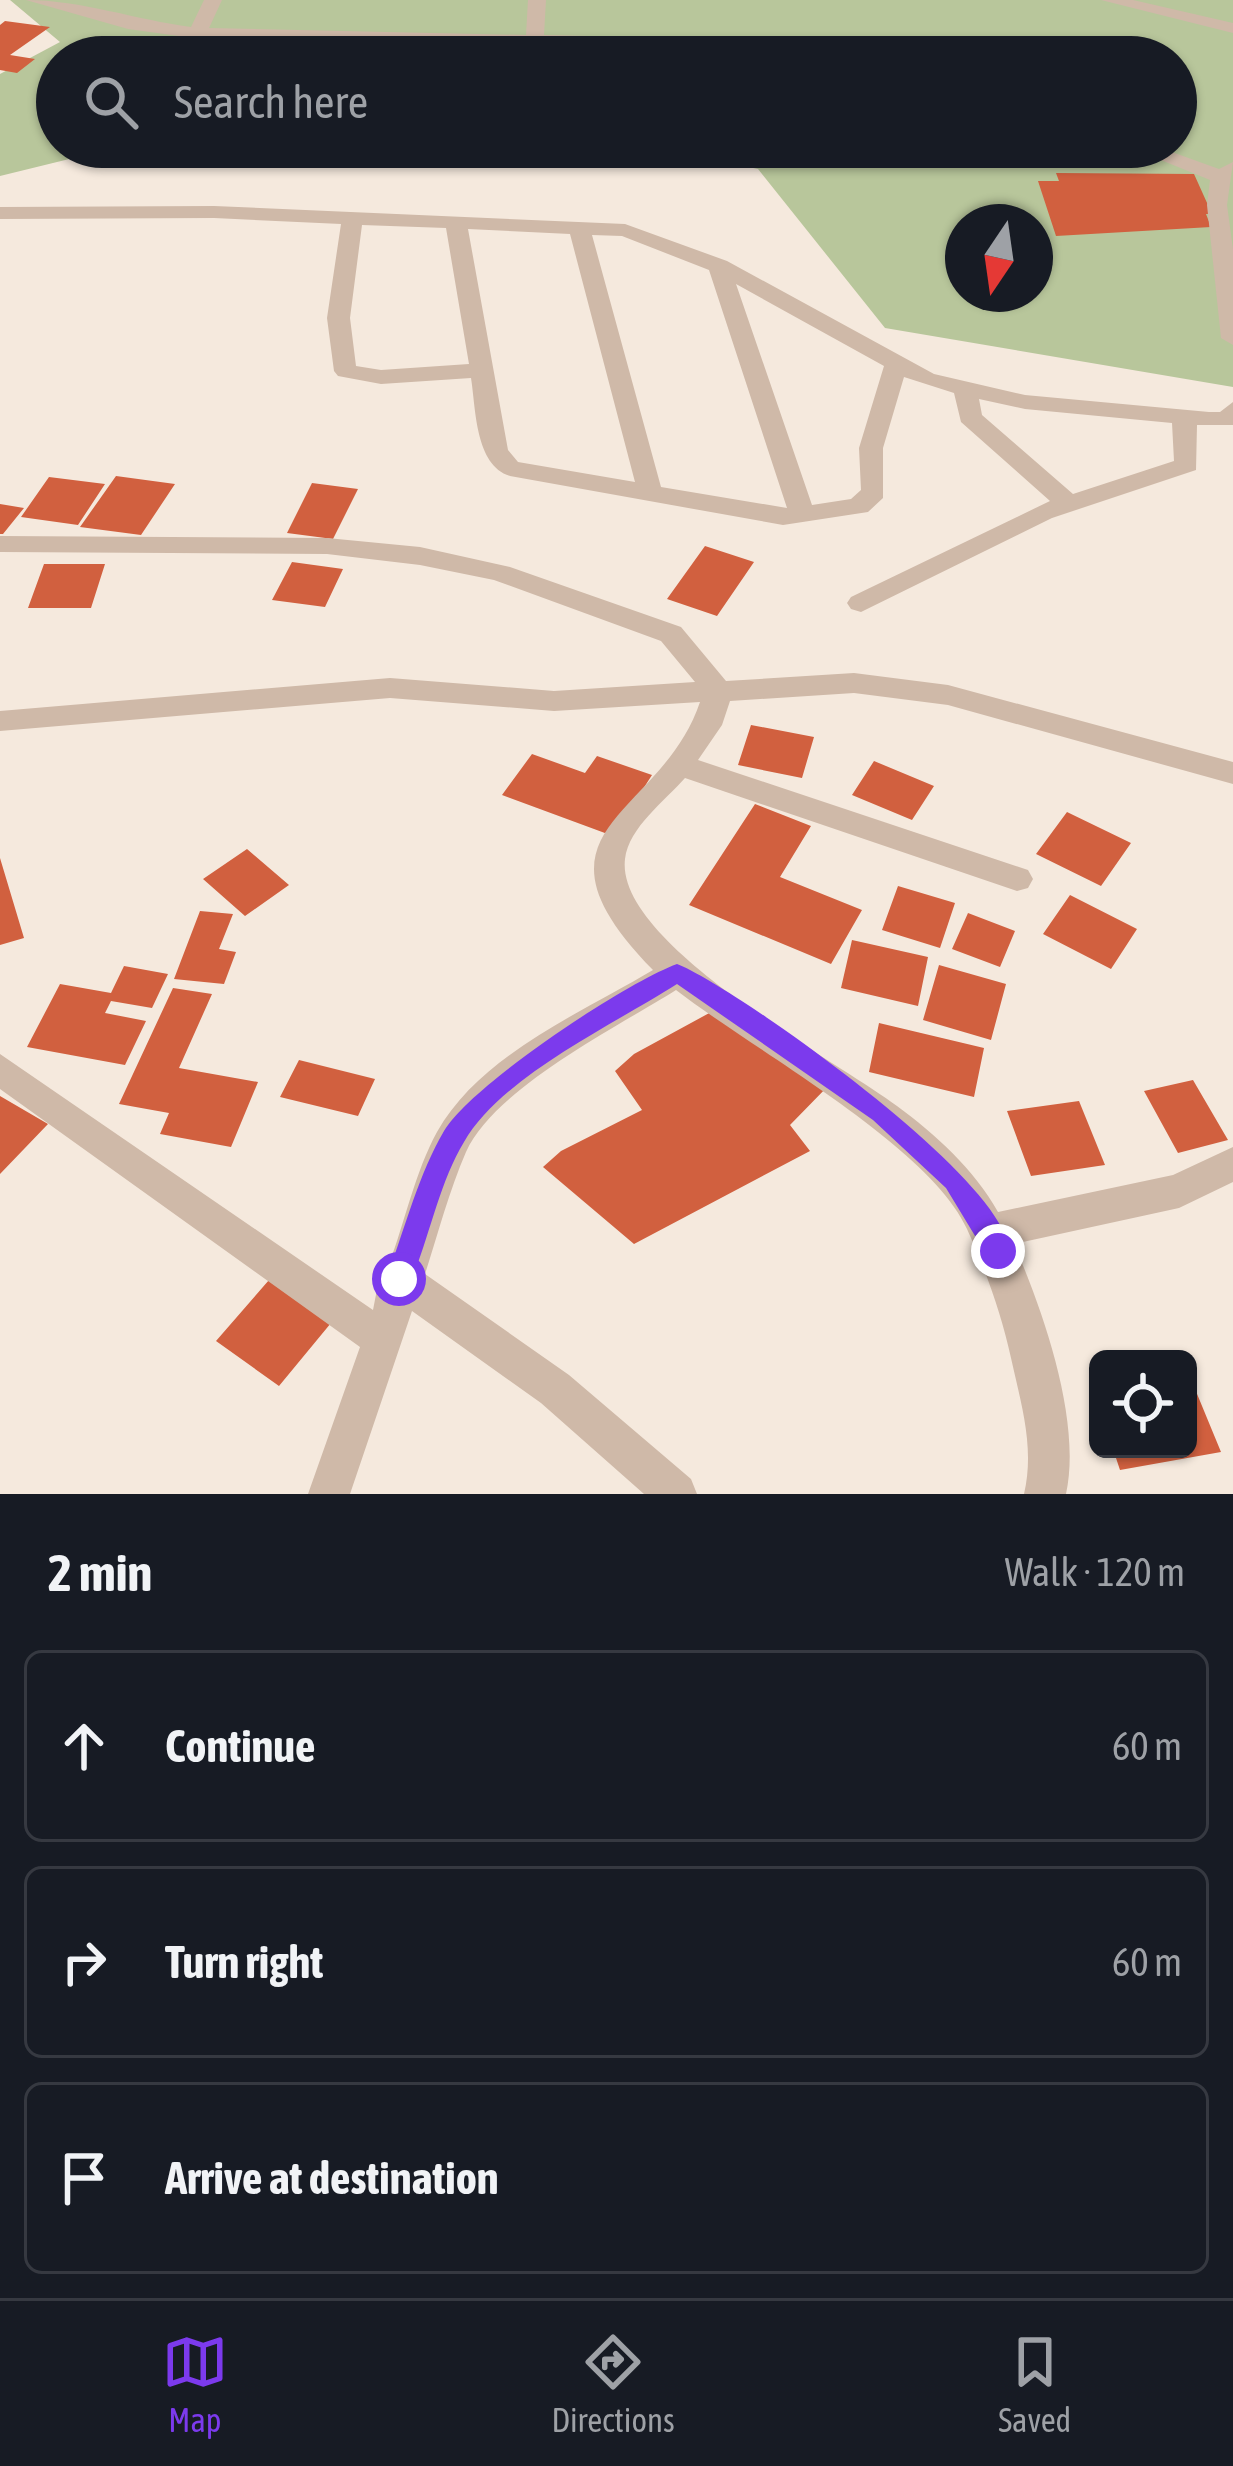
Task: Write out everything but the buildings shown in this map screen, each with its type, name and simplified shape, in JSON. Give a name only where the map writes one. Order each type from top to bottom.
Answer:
[{"type":"street","points":[[35,0],[128,24],[263,36]]},
{"type":"street","points":[[194,36],[213,0]]},
{"type":"street","points":[[536,36],[537,0]]},
{"type":"street","points":[[1111,0],[1233,28]]},
{"type":"street","points":[[1197,163],[1227,172],[1217,205],[1228,255],[1233,338]]},
{"type":"street","points":[[0,213],[85,209],[579,226],[650,236],[719,266],[896,364],[966,391],[1184,416],[1232,416]]},
{"type":"street","points":[[352,219],[341,298],[340,360],[346,371],[381,377],[479,370]]},
{"type":"street","points":[[456,223],[479,370],[501,462],[523,472],[802,517],[870,500],[875,483],[871,448],[896,364]]},
{"type":"street","points":[[579,226],[649,489]]},
{"type":"street","points":[[719,266],[802,517]]},
{"type":"street","points":[[966,391],[970,418],[1070,504]]},
{"type":"street","points":[[861,603],[1070,504],[1187,466],[1184,416]]},
{"type":"street","points":[[0,544],[327,546],[420,556],[521,580],[670,634],[718,692]]},
{"type":"street","points":[[0,721],[390,688],[554,701],[854,683],[948,695],[1233,773]]},
{"type":"street","points":[[718,692],[707,724],[679,765],[619,833],[609,861],[613,886],[677,973],[881,1113],[955,1180],[998,1251],[1054,1456],[1046,1494]]},
{"type":"street","points":[[679,765],[1017,880]]},
{"type":"street","points":[[329,1494],[383,1340],[399,1279],[452,1140],[471,1112],[503,1083],[677,973]]},
{"type":"street","points":[[0,1069],[383,1340]]},
{"type":"street","points":[[986,1232],[1180,1191],[1233,1163]]},
{"type":"street","points":[[399,1279],[555,1389],[676,1494]]},
{"type":"green space","points":[[10,0],[1233,0],[1233,387],[885,328],[753,168],[1197,168],[1197,36],[53,36]]},
{"type":"green space","points":[[36,55],[36,167],[0,176],[0,74]]},
{"type":"route","points":[[399,1279],[452,1140],[471,1112],[503,1083],[677,973],[881,1113],[955,1180],[998,1251]]}]
